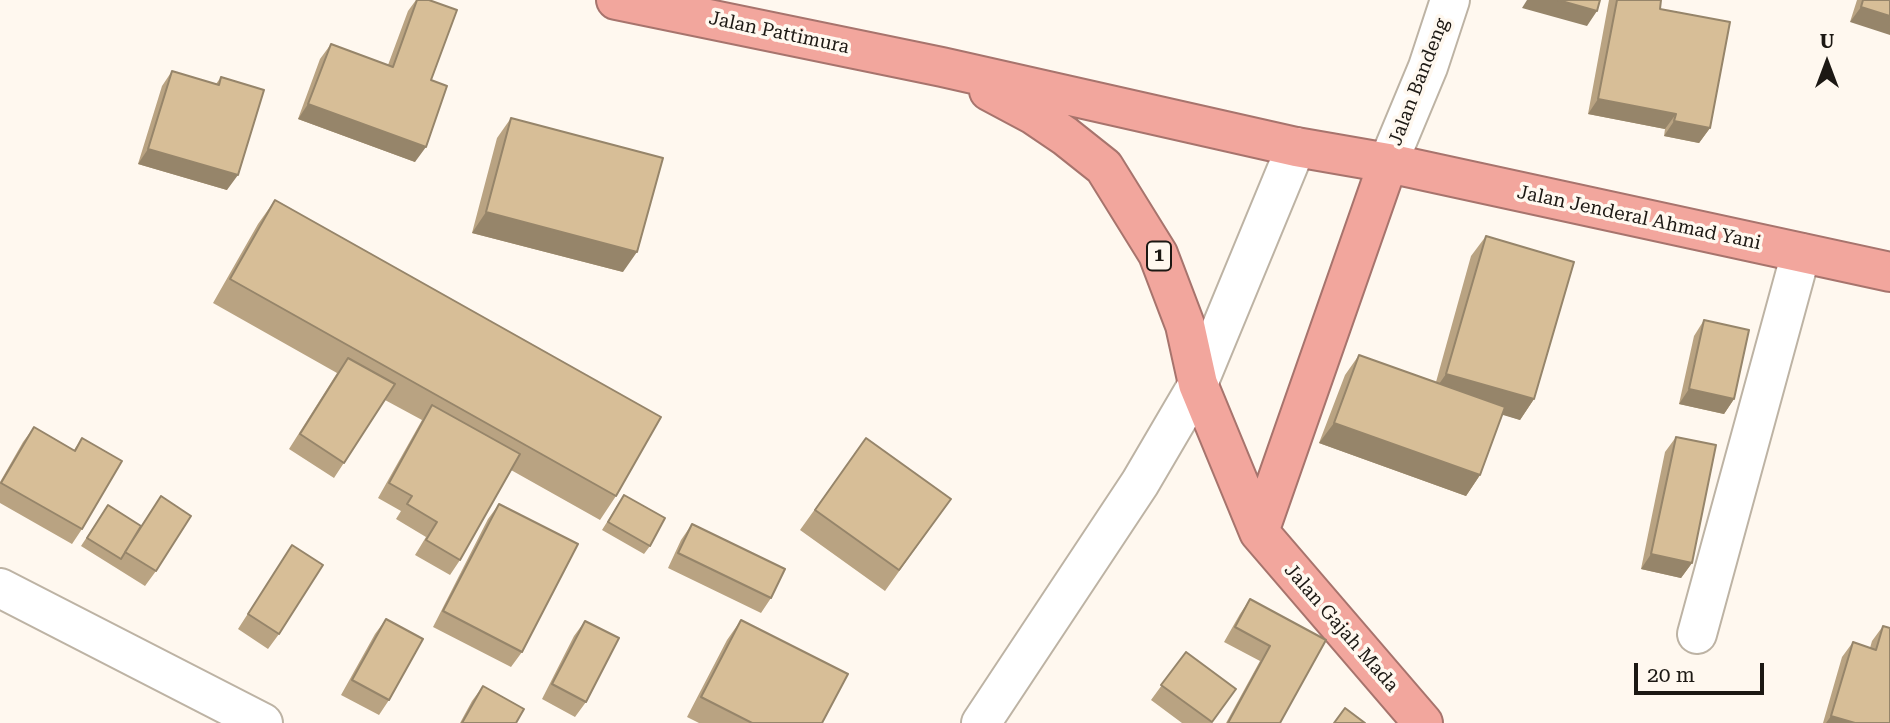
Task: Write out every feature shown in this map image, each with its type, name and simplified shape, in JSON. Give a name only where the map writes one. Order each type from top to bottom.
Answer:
[{"type":"highway","name":"Jalan Pattimura","points":[[616,0],[942,67]]},
{"type":"highway","name":"1","points":[[942,67],[1296,146],[1388,163]]},
{"type":"highway","name":"1","points":[[942,67],[1034,115],[1104,167],[1158,254],[1185,325],[1198,384],[1259,532]]},
{"type":"highway","name":"Jalan Jenderal Ahmad Yani","points":[[1388,163],[1890,272]]},
{"type":"highway","points":[[1259,532],[1388,163]]},
{"type":"highway","name":"Jalan Gajah Mada","points":[[1259,532],[1423,723]]},
{"type":"street","name":"Jalan Bandeng","points":[[1388,163],[1428,67],[1450,0]]},
{"type":"street","points":[[981,723],[1140,483],[1198,384],[1296,146]]},
{"type":"street","points":[[1696,634],[1801,253]]},
{"type":"street","points":[[0,588],[263,723]]},
{"type":"building","points":[[417,0],[429,0],[457,10],[431,80],[447,86],[426,147],[308,104],[331,44],[393,67]]},
{"type":"building","points":[[1558,0],[1600,0],[1597,11]]},
{"type":"building","points":[[1617,0],[1661,0],[1660,9],[1730,22],[1710,128],[1674,121],[1676,114],[1598,99]]},
{"type":"building","points":[[1863,0],[1890,0],[1890,16],[1861,7]]},
{"type":"building","points":[[172,71],[219,85],[221,77],[264,90],[238,175],[148,149]]},
{"type":"building","points":[[511,118],[663,158],[637,252],[486,212]]},
{"type":"building","points":[[275,200],[661,417],[616,496],[230,279]]},
{"type":"building","points":[[1486,236],[1574,262],[1534,399],[1446,374]]},
{"type":"building","points":[[1704,320],[1749,330],[1734,399],[1689,389]]},
{"type":"building","points":[[1359,355],[1505,407],[1480,475],[1334,423]]},
{"type":"building","points":[[348,358],[395,384],[344,463],[300,434]]},
{"type":"building","points":[[432,405],[520,454],[460,560],[426,540],[437,522],[407,504],[412,496],[389,483]]},
{"type":"building","points":[[34,427],[75,451],[82,438],[122,461],[82,529],[1,483]]},
{"type":"building","points":[[1676,437],[1716,445],[1692,563],[1651,554]]},
{"type":"building","points":[[866,438],[951,499],[899,570],[815,510]]},
{"type":"building","points":[[624,495],[665,518],[650,546],[608,522]]},
{"type":"building","points":[[161,496],[191,516],[156,571],[125,552]]},
{"type":"building","points":[[499,504],[578,544],[522,652],[443,611]]},
{"type":"building","points":[[108,505],[141,526],[121,559],[87,538]]},
{"type":"building","points":[[692,524],[785,569],[771,598],[678,553]]},
{"type":"building","points":[[292,545],[323,565],[279,634],[248,614]]},
{"type":"building","points":[[1250,599],[1326,640],[1280,723],[1228,723],[1270,646],[1235,627]]},
{"type":"building","points":[[386,619],[423,639],[389,700],[352,680]]},
{"type":"building","points":[[741,620],[848,674],[822,723],[752,723],[701,697]]},
{"type":"building","points":[[585,621],[619,638],[586,702],[552,684]]},
{"type":"building","points":[[1883,626],[1890,628],[1890,723],[1855,723],[1831,716],[1853,642],[1876,650]]},
{"type":"building","points":[[1186,652],[1236,689],[1212,722],[1161,685]]},
{"type":"building","points":[[483,686],[524,709],[516,723],[462,723]]},
{"type":"building","points":[[1345,708],[1365,723],[1334,723]]}]
